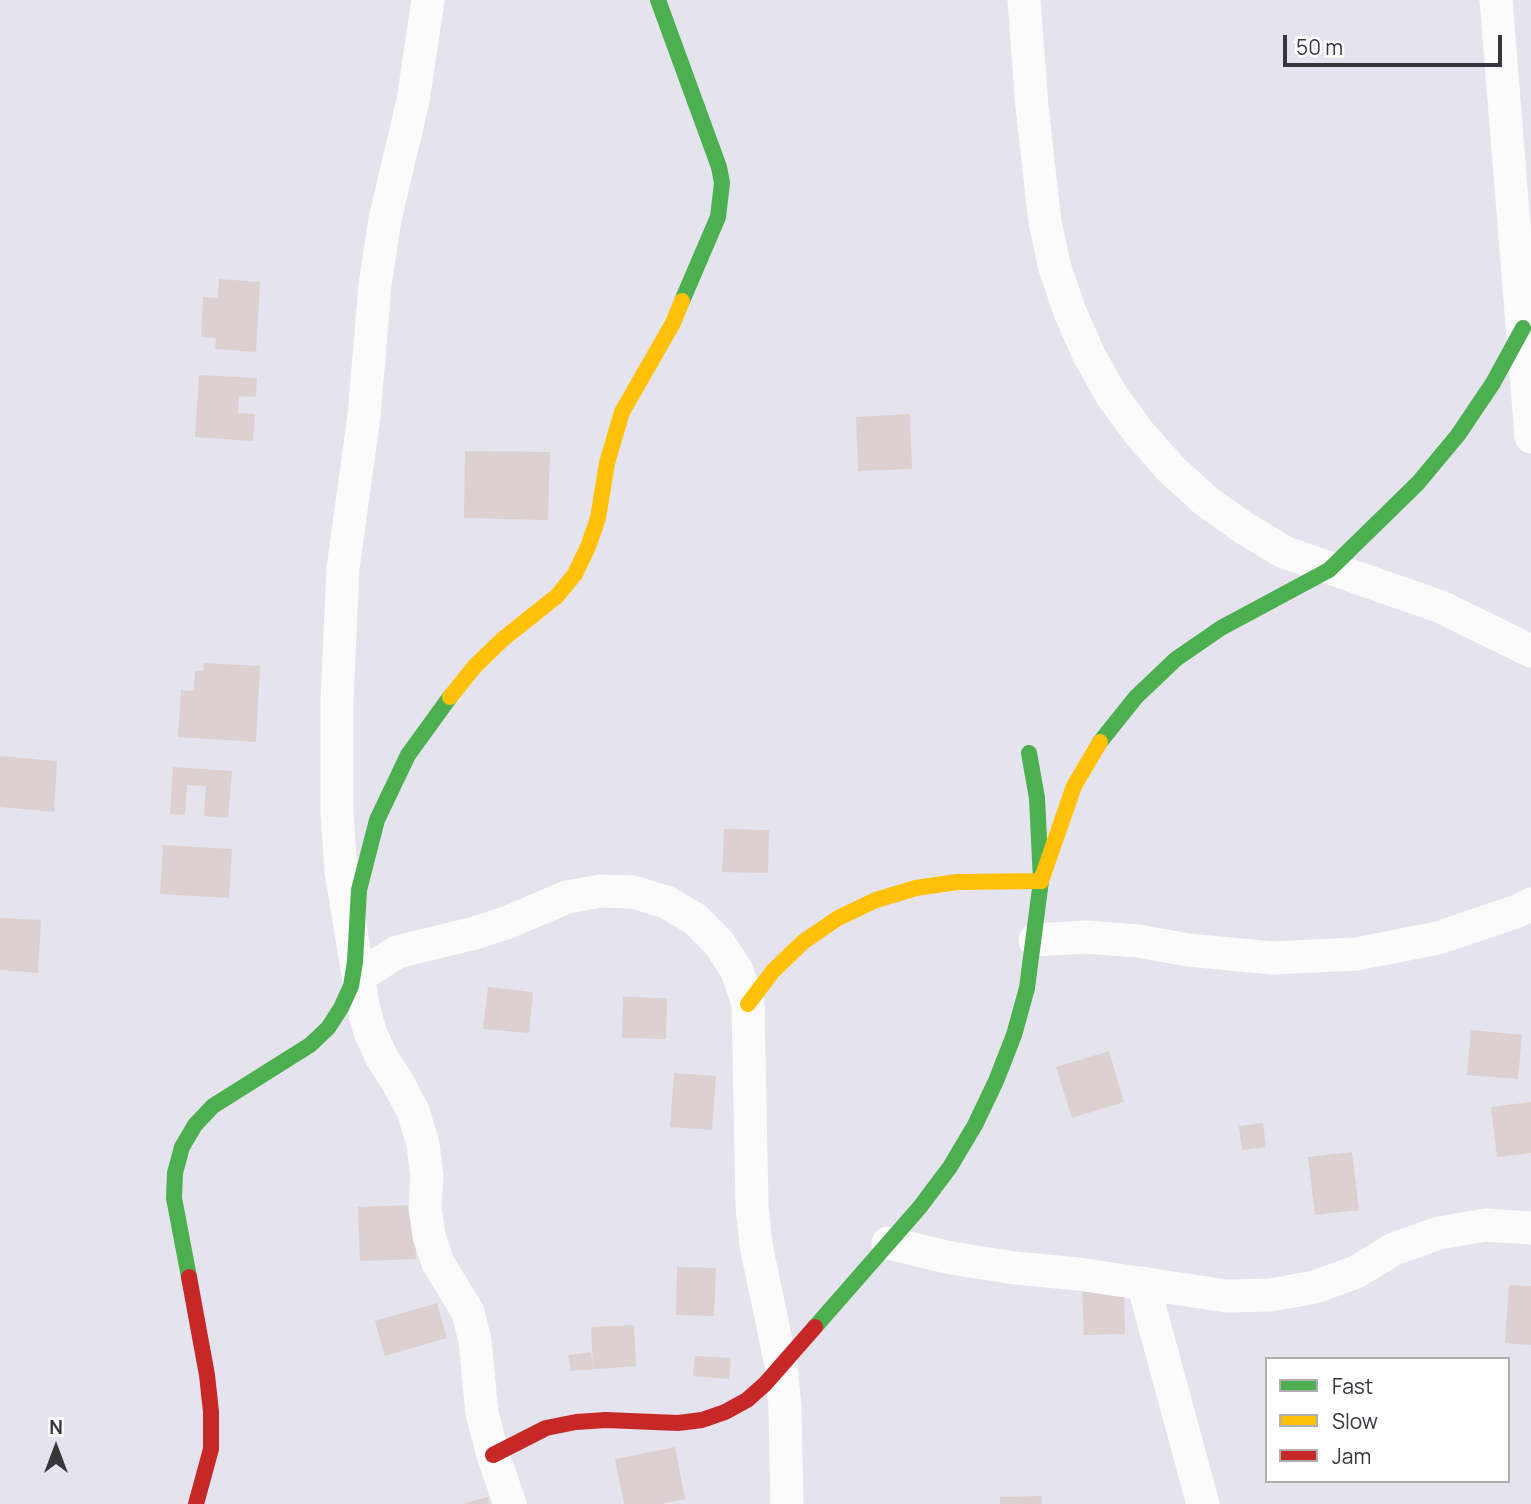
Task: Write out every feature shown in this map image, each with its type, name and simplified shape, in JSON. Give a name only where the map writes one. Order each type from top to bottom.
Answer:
[{"type":"street","points":[[428,0],[413,101],[385,219],[365,403],[343,568],[337,701],[337,814],[341,871],[356,969],[370,1032],[413,1111],[423,1144],[425,1207],[429,1236],[438,1263],[468,1312],[475,1340],[482,1413],[510,1504]]},
{"type":"street","points":[[196,1504],[211,1449],[211,1412],[207,1374],[174,1198],[175,1173],[182,1147],[195,1125],[213,1106],[310,1045],[328,1028],[341,1008],[356,969],[359,890],[377,820],[391,787],[428,725],[475,666],[503,639],[556,596],[575,574],[598,519],[607,463],[622,412],[673,323],[718,217],[722,183],[719,167],[659,0]]},
{"type":"street","points":[[1024,0],[1032,107],[1045,222],[1055,268],[1089,355],[1112,396],[1140,433],[1171,469],[1206,500],[1244,528],[1284,552],[1329,570],[1441,607],[1531,651]]},
{"type":"street","points":[[1496,0],[1531,438]]},
{"type":"street","points":[[1041,881],[1074,786],[1102,739],[1136,696],[1176,659],[1221,628],[1329,570],[1418,483],[1458,435],[1493,383],[1523,328]]},
{"type":"street","points":[[493,1455],[537,1432],[576,1422],[606,1420],[678,1423],[702,1420],[747,1400],[765,1384],[928,1197],[975,1125],[996,1081],[1014,1035],[1027,988],[1041,881],[1037,799],[1029,753]]},
{"type":"street","points":[[748,1004],[773,971],[803,942],[838,918],[876,900],[916,888],[957,882],[1041,881]]},
{"type":"street","points":[[356,969],[397,952],[506,923],[567,897],[600,891],[633,892],[666,902],[695,919],[719,943],[737,971],[748,1004],[751,1206],[756,1245],[781,1365],[785,1408],[786,1504]]},
{"type":"street","points":[[1035,940],[1086,937],[1272,958],[1356,954],[1438,938],[1531,904]]},
{"type":"street","points":[[888,1244],[951,1258],[1227,1296],[1272,1295],[1315,1287],[1346,1276],[1394,1249],[1438,1233],[1486,1225],[1531,1228]]},
{"type":"street","points":[[1143,1283],[1203,1504]]},
{"type":"building","points":[[219,279],[260,282],[256,352],[215,349],[216,338],[201,337],[203,297],[218,298]]},
{"type":"building","points":[[199,375],[257,378],[256,397],[239,396],[238,413],[255,414],[253,441],[195,437]]},
{"type":"building","points":[[910,414],[912,469],[858,471],[856,417]]},
{"type":"building","points":[[465,451],[550,452],[548,520],[464,518]]},
{"type":"building","points":[[204,663],[260,666],[256,742],[178,737],[181,690],[194,691],[195,671],[203,671]]},
{"type":"building","points":[[0,756],[57,761],[54,812],[0,807]]},
{"type":"building","points":[[173,767],[232,771],[228,818],[204,816],[206,786],[187,785],[185,815],[170,814]]},
{"type":"building","points":[[724,829],[769,830],[768,873],[722,872]]},
{"type":"building","points":[[163,845],[232,849],[229,898],[160,894]]},
{"type":"building","points":[[0,918],[41,920],[38,973],[0,970]]},
{"type":"building","points":[[488,987],[533,992],[529,1033],[483,1029]]},
{"type":"building","points":[[623,997],[667,998],[666,1039],[622,1038]]},
{"type":"building","points":[[1471,1030],[1522,1035],[1518,1079],[1467,1075]]},
{"type":"building","points":[[1109,1051],[1124,1102],[1072,1118],[1056,1067]]},
{"type":"building","points":[[674,1073],[716,1076],[712,1130],[670,1127]]},
{"type":"building","points":[[1531,1102],[1531,1153],[1497,1157],[1491,1107]]},
{"type":"building","points":[[1263,1123],[1266,1147],[1242,1150],[1239,1126]]},
{"type":"building","points":[[1352,1152],[1359,1210],[1315,1215],[1308,1157]]},
{"type":"building","points":[[414,1205],[416,1259],[360,1261],[358,1207]]},
{"type":"building","points":[[677,1267],[716,1268],[714,1316],[676,1315]]},
{"type":"building","points":[[1509,1285],[1531,1286],[1531,1345],[1505,1343]]},
{"type":"building","points":[[1124,1287],[1125,1334],[1084,1335],[1082,1289]]},
{"type":"building","points":[[437,1303],[447,1338],[385,1356],[375,1321]]},
{"type":"building","points":[[634,1325],[636,1366],[571,1371],[568,1355],[591,1352],[593,1366],[591,1327]]},
{"type":"building","points":[[695,1356],[731,1358],[729,1379],[693,1376]]},
{"type":"building","points":[[675,1447],[685,1499],[661,1504],[624,1504],[615,1459]]},
{"type":"building","points":[[1042,1496],[1042,1504],[1000,1504],[1000,1497]]},
{"type":"building","points":[[488,1497],[490,1504],[465,1504],[465,1503]]},
{"type":"traffic: fast","points":[[658,0],[719,167],[722,183],[718,217],[682,301]]},
{"type":"traffic: fast","points":[[1100,742],[1136,697],[1176,659],[1221,628],[1329,570],[1418,483],[1458,435],[1493,383],[1523,328]]},
{"type":"traffic: fast","points":[[189,1277],[174,1198],[175,1173],[182,1147],[195,1125],[213,1106],[310,1045],[328,1028],[341,1008],[351,986],[359,890],[377,820],[408,755],[450,697]]},
{"type":"traffic: fast","points":[[815,1327],[920,1207],[950,1167],[975,1125],[1014,1035],[1027,988],[1041,881],[1037,798],[1029,753]]},
{"type":"traffic: slow","points":[[450,697],[475,666],[503,639],[557,596],[575,574],[598,518],[607,463],[622,412],[673,323],[682,301]]},
{"type":"traffic: slow","points":[[748,1004],[773,971],[803,942],[838,918],[876,900],[916,888],[957,882],[1041,881],[1074,786],[1100,742]]},
{"type":"traffic: jam","points":[[189,1277],[211,1412],[211,1449],[196,1504]]},
{"type":"traffic: jam","points":[[493,1455],[546,1428],[576,1422],[606,1420],[678,1423],[702,1420],[725,1412],[747,1400],[765,1384],[815,1327]]}]
